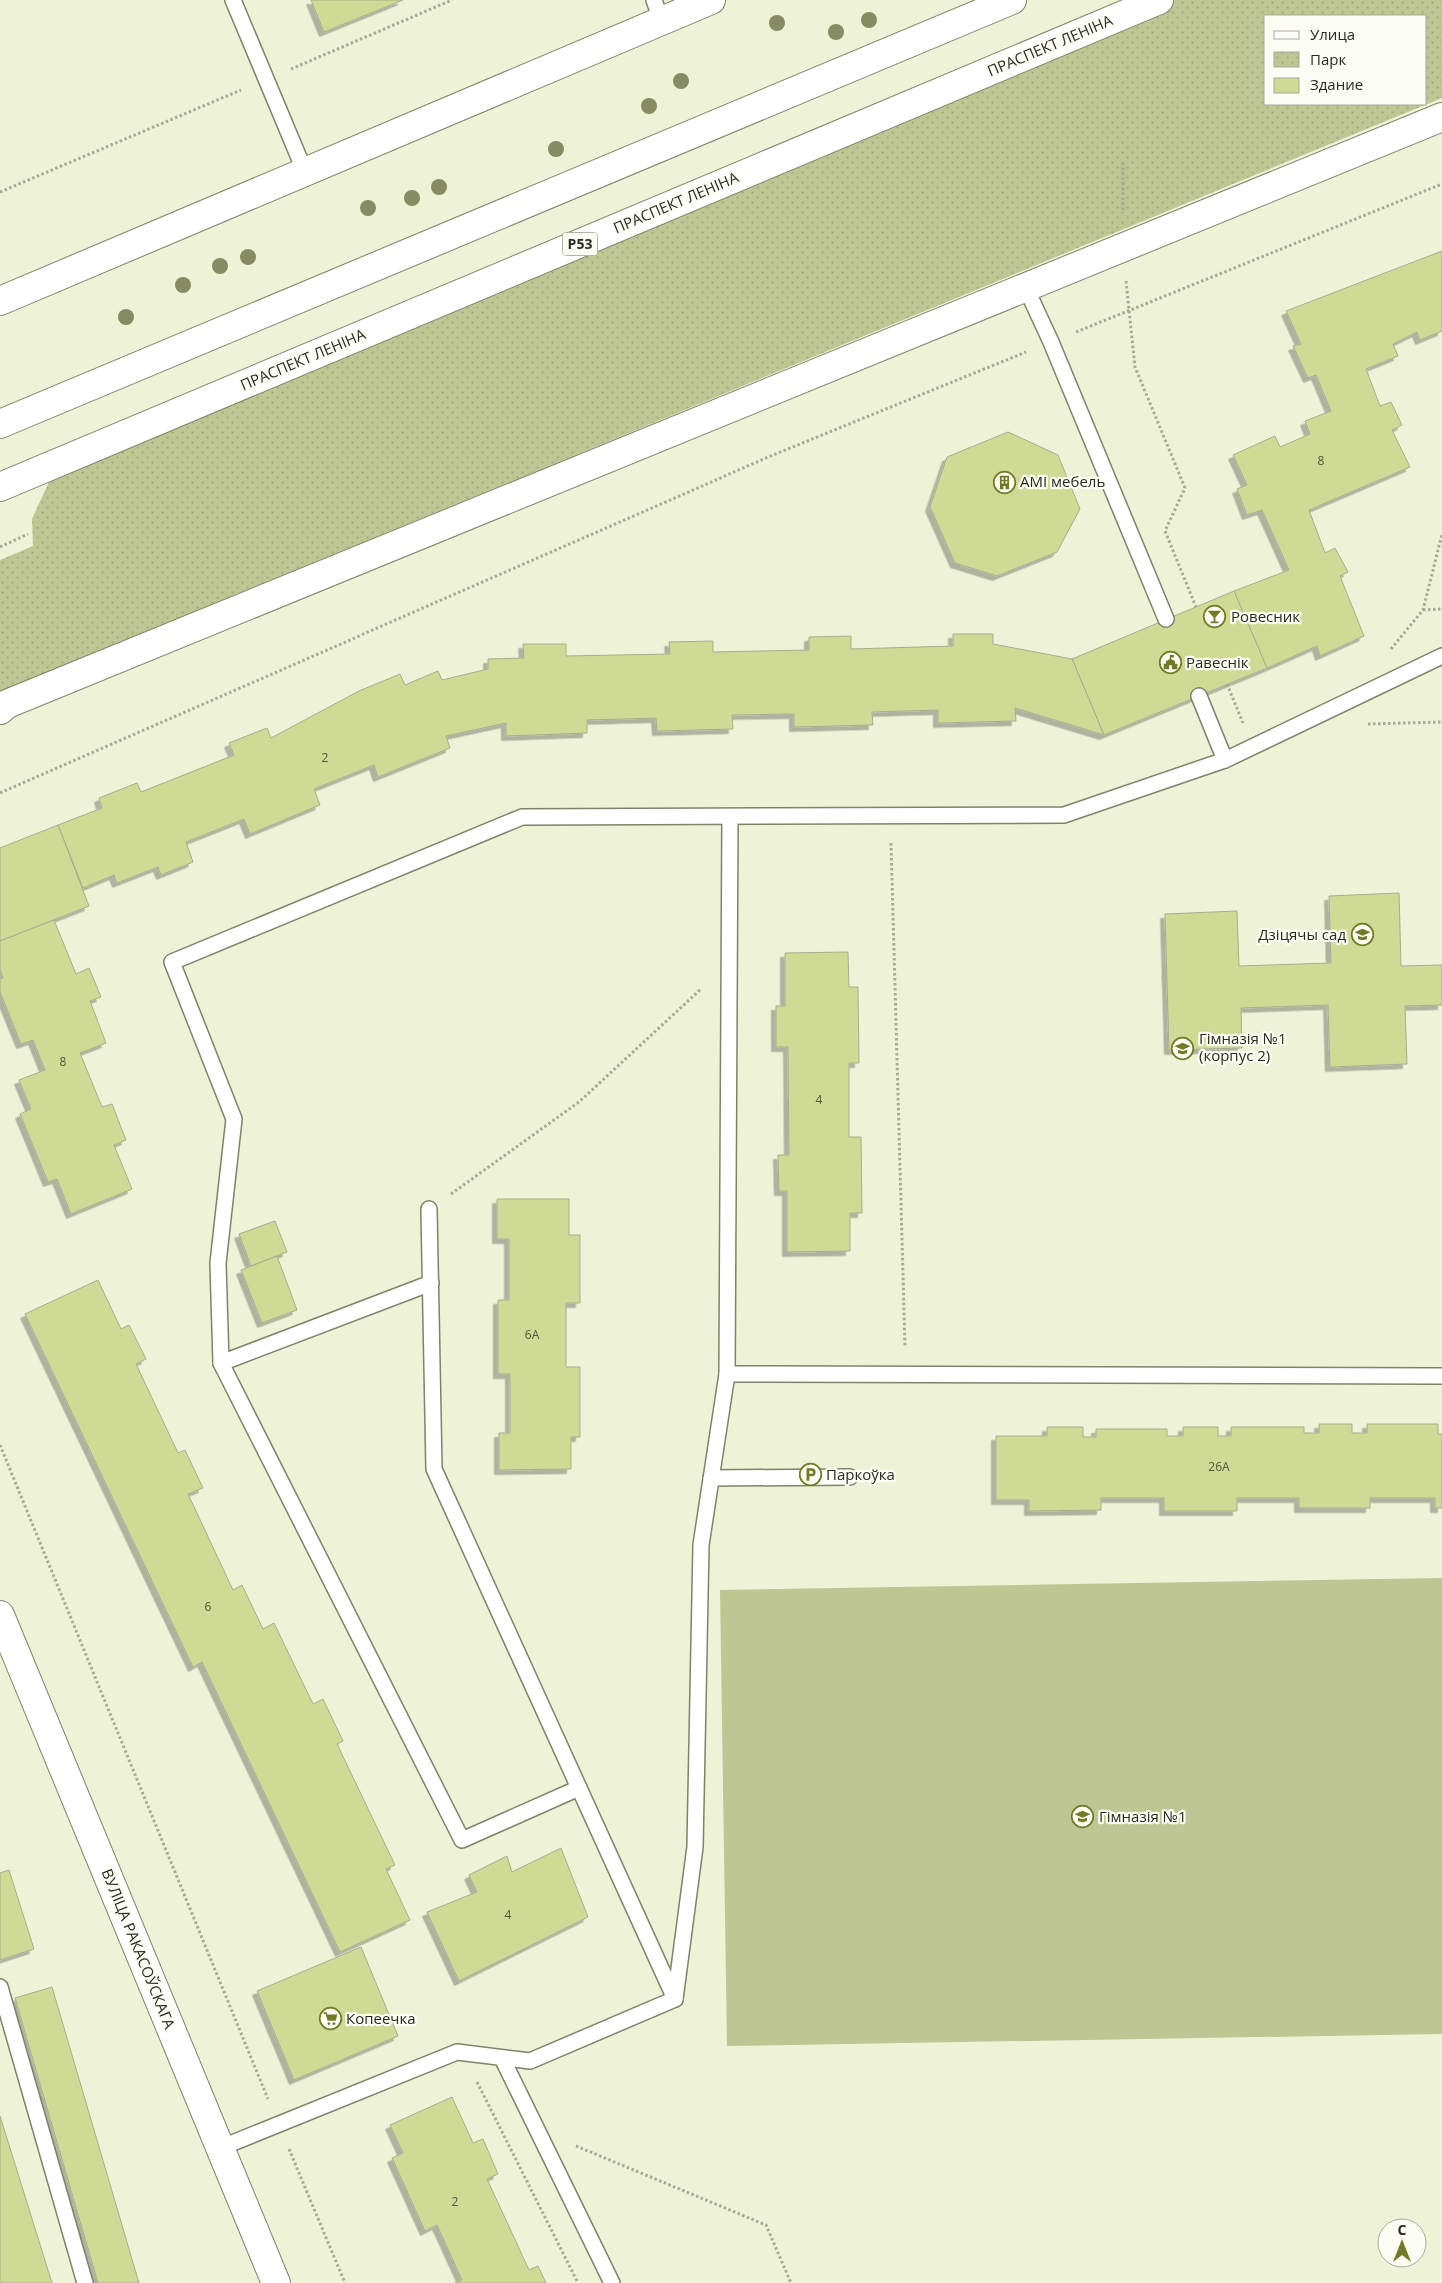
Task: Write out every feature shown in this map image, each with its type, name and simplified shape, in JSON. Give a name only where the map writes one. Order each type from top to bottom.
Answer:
[{"type":"main road","points":[[0,301],[305,172],[658,10],[710,0]]},
{"type":"main road","points":[[0,424],[1012,0]]},
{"type":"main road","name":"ПРАСПЕКТ ЛЕНІНА","points":[[0,487],[1159,0]]},
{"type":"main road","points":[[0,710],[17,701],[1442,117]]},
{"type":"main road","name":"ВУЛІЦА РАКАСОЎСКАГА","points":[[0,1615],[276,2283]]},
{"type":"lane","points":[[233,0],[305,172]]},
{"type":"lane","points":[[1026,288],[1051,342],[1166,619]]},
{"type":"lane","points":[[579,1788],[462,1840],[221,1363],[218,1263],[234,1118],[172,962],[522,817],[1064,815],[1224,760],[1442,656]]},
{"type":"lane","points":[[1199,696],[1224,760]]},
{"type":"lane","points":[[676,1999],[695,1847],[700,1544],[727,1374],[730,817]]},
{"type":"lane","points":[[430,1209],[434,1469],[676,1999]]},
{"type":"lane","points":[[221,1363],[431,1283]]},
{"type":"lane","points":[[727,1374],[1442,1376]]},
{"type":"lane","points":[[711,1478],[850,1477]]},
{"type":"lane","points":[[0,1987],[85,2283]]},
{"type":"lane","points":[[220,2148],[458,2052],[530,2061],[676,1999]]},
{"type":"lane","points":[[502,2058],[612,2283]]},
{"type":"path","points":[[0,192],[452,0]]},
{"type":"path","points":[[0,794],[773,454],[1129,312],[1442,184]]},
{"type":"path","points":[[1129,312],[1135,367],[1186,488],[1165,531],[1196,607]]},
{"type":"path","points":[[0,547],[28,534]]},
{"type":"path","points":[[1387,654],[1423,610],[1442,534]]},
{"type":"path","points":[[1423,610],[1442,608]]},
{"type":"path","points":[[1227,684],[1244,726]]},
{"type":"path","points":[[890,816],[906,1375]]},
{"type":"path","points":[[430,1209],[579,1102],[729,963]]},
{"type":"path","points":[[0,1445],[278,2125],[345,2283]]},
{"type":"path","points":[[473,2073],[578,2283]]},
{"type":"path","points":[[488,2105],[538,2133],[572,2145],[766,2225],[791,2283]]},
{"type":"path","points":[[290,2150],[299,2146]]},
{"type":"green space","points":[[1175,0],[1442,0],[1442,98],[1427,104],[1427,15],[1264,15],[1264,105],[1425,105],[0,692],[0,560],[33,546],[32,519],[49,482],[76,467],[364,340]]},
{"type":"green space","name":"Гімназія №1","points":[[1442,1578],[1442,2034],[727,2046],[720,1590]]},
{"type":"building","points":[[311,0],[403,0],[324,32]]},
{"type":"building","points":[[1442,251],[1442,331],[1420,340],[1417,332],[1393,344],[1398,356],[1366,369],[1380,406],[1391,402],[1402,425],[1392,430],[1410,467],[1309,510],[1325,553],[1335,548],[1348,572],[1340,576],[1364,636],[1320,656],[1317,646],[1267,668],[1234,591],[1289,570],[1262,510],[1247,515],[1237,489],[1247,485],[1233,455],[1275,436],[1280,447],[1310,434],[1305,421],[1331,411],[1316,375],[1308,378],[1293,346],[1301,344],[1286,311]]},
{"type":"building","name":"AMI мебель","points":[[1008,432],[1058,455],[1080,509],[1057,552],[997,576],[955,563],[930,507],[947,457]]},
{"type":"building","name":"Равеснік","points":[[1234,591],[1267,668],[1104,735],[1072,659]]},
{"type":"building","points":[[953,634],[993,634],[993,644],[1072,659],[1104,735],[1015,708],[1016,721],[938,723],[938,710],[872,712],[873,725],[794,727],[794,714],[732,715],[733,729],[657,731],[656,718],[587,720],[587,733],[506,736],[506,723],[446,736],[450,748],[378,777],[374,765],[314,789],[320,805],[250,834],[244,819],[186,842],[193,862],[161,875],[158,867],[117,883],[114,875],[83,888],[58,825],[102,808],[99,798],[137,783],[141,792],[234,755],[229,743],[267,728],[271,738],[359,691],[400,674],[405,685],[438,671],[442,680],[488,669],[488,659],[524,658],[523,644],[566,644],[566,656],[670,654],[669,642],[713,641],[713,652],[809,650],[809,637],[851,636],[851,649],[953,646]]},
{"type":"building","points":[[58,825],[89,906],[0,941],[0,848]]},
{"type":"building","points":[[1399,893],[1401,966],[1442,965],[1442,1005],[1405,1006],[1407,1064],[1330,1067],[1328,1005],[1241,1008],[1242,1048],[1169,1050],[1165,914],[1237,911],[1239,966],[1331,963],[1329,896]]},
{"type":"building","points":[[54,920],[76,974],[89,968],[101,997],[90,1001],[106,1043],[80,1053],[102,1107],[112,1104],[126,1140],[114,1145],[132,1189],[71,1214],[57,1179],[48,1182],[20,1114],[31,1109],[19,1080],[45,1070],[33,1040],[21,1044],[0,992],[0,979],[3,978],[0,969],[0,941]]},
{"type":"building","points":[[848,952],[849,987],[858,987],[859,1063],[849,1063],[849,1137],[861,1137],[862,1213],[850,1213],[850,1251],[787,1252],[787,1191],[779,1191],[778,1155],[789,1155],[788,1047],[776,1047],[776,1006],[785,1006],[785,953]]},
{"type":"building","points":[[497,1199],[569,1199],[569,1235],[580,1235],[580,1303],[566,1303],[566,1367],[580,1367],[580,1437],[571,1437],[571,1469],[499,1470],[499,1433],[510,1433],[510,1374],[498,1374],[498,1300],[509,1300],[509,1239],[497,1239]]},
{"type":"building","points":[[275,1221],[287,1252],[251,1266],[239,1234]]},
{"type":"building","points":[[277,1256],[297,1310],[262,1323],[241,1270]]},
{"type":"building","points":[[98,1280],[121,1329],[129,1325],[146,1359],[136,1364],[178,1453],[185,1450],[203,1488],[188,1494],[233,1590],[242,1585],[263,1629],[274,1623],[313,1704],[323,1699],[343,1741],[337,1744],[395,1865],[386,1869],[410,1920],[340,1952],[202,1662],[193,1667],[25,1314]]},
{"type":"building","points":[[1319,1424],[1352,1424],[1352,1433],[1367,1433],[1367,1424],[1438,1424],[1438,1434],[1442,1434],[1442,1508],[1435,1508],[1435,1498],[1370,1498],[1370,1508],[1299,1508],[1299,1498],[1237,1498],[1237,1511],[1164,1511],[1164,1498],[1101,1498],[1101,1510],[1029,1511],[1029,1500],[996,1500],[996,1436],[1047,1436],[1047,1427],[1083,1427],[1083,1437],[1096,1437],[1096,1429],[1167,1429],[1167,1436],[1183,1436],[1183,1427],[1218,1427],[1218,1436],[1231,1436],[1231,1427],[1304,1427],[1304,1433],[1319,1433]]},
{"type":"building","points":[[561,1848],[588,1917],[459,1981],[427,1912],[477,1892],[469,1875],[507,1856],[512,1872]]},
{"type":"building","points":[[9,1870],[34,1949],[0,1960],[0,1873]]},
{"type":"building","points":[[361,1947],[398,2036],[294,2080],[257,1991]]},
{"type":"building","points":[[52,1987],[139,2283],[98,2283],[15,1998]]},
{"type":"building","points":[[452,2097],[473,2143],[483,2139],[498,2174],[487,2179],[529,2270],[538,2266],[546,2283],[455,2283],[462,2280],[437,2225],[425,2231],[392,2158],[403,2153],[390,2125]]},
{"type":"building","points":[[0,2116],[52,2283],[0,2283]]},
{"type":"place","name":"AMI мебель","points":[[1004,482]]},
{"type":"place","name":"Ровесник","points":[[1215,617]]},
{"type":"place","name":"Равеснік","points":[[1170,663]]},
{"type":"place","name":"Дзіцячы сад","points":[[1362,935]]},
{"type":"place","name":"Гімназія №1 (корпус 2)","points":[[1183,1048]]},
{"type":"place","name":"Паркоўка","points":[[810,1475]]},
{"type":"place","name":"Гімназія №1","points":[[1083,1817]]},
{"type":"place","name":"Копеечка","points":[[330,2019]]}]
